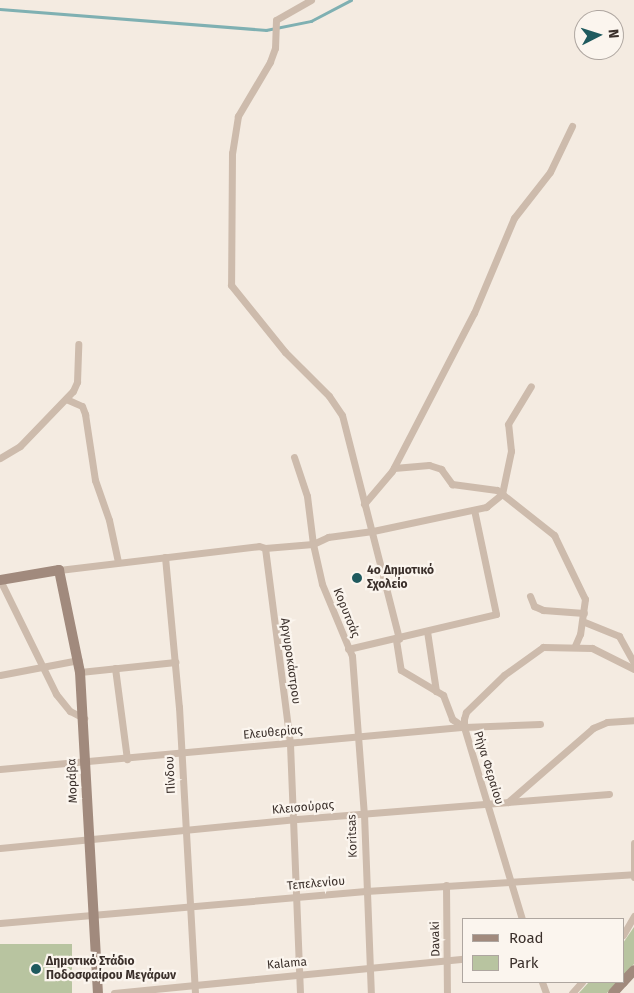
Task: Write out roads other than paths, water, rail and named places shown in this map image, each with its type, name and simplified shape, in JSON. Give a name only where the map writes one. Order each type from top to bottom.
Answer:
[{"type":"street","points":[[311,0],[276,20],[275,48],[266,70],[241,107],[234,134],[230,285],[258,322],[334,402],[344,422],[364,504],[373,531],[398,639],[401,670],[436,691]]},
{"type":"street","points":[[364,504],[394,468],[482,297],[514,218],[550,172],[572,126]]},
{"type":"street","points":[[0,458],[20,446],[66,399],[77,382],[78,344]]},
{"type":"street","points":[[84,718],[66,706],[42,668],[0,580],[118,562],[262,547],[313,544],[328,537],[373,531],[474,510],[491,504],[502,494],[511,451],[508,424],[531,386]]},
{"type":"street","points":[[66,399],[82,406],[85,414],[95,480],[109,520],[118,562]]},
{"type":"street","name":"Κορυτσάς","points":[[294,456],[312,521],[313,544],[322,584],[348,649],[356,682],[359,739]]},
{"type":"street","points":[[394,468],[435,466],[452,484],[483,487],[502,494],[554,535],[583,591],[583,617],[575,646]]},
{"type":"street","points":[[348,649],[398,639],[496,614],[474,510]]},
{"type":"street","name":"Αργυροκάστρου","points":[[262,547],[290,744],[300,993]]},
{"type":"street","name":"Πίνδου","points":[[165,557],[175,662],[195,993]]},
{"type":"street","name":"Μοράβα","points":[[59,570],[79,660],[84,718],[87,839],[98,993]]},
{"type":"street","points":[[530,596],[534,606],[543,610],[583,617],[620,636],[634,663]]},
{"type":"street","name":"Ρήγα Φεραίου","points":[[427,632],[436,691],[445,699],[452,719],[464,728],[522,918]]},
{"type":"street","points":[[464,728],[466,712],[536,650],[552,645],[592,648],[634,669]]},
{"type":"street","points":[[0,675],[79,660]]},
{"type":"street","points":[[80,672],[175,662]]},
{"type":"street","points":[[115,668],[127,759]]},
{"type":"street","points":[[508,802],[593,728],[607,722],[634,720]]},
{"type":"street","name":"Ελευθερίας","points":[[0,769],[359,739],[464,728],[540,724]]},
{"type":"street","name":"Koritsas","points":[[359,739],[371,993]]},
{"type":"street","name":"Κλεισούρας","points":[[0,848],[292,820],[609,794]]},
{"type":"street","points":[[634,843],[634,875]]},
{"type":"street","name":"Τεπελενίου","points":[[0,923],[297,896],[446,885],[634,875]]},
{"type":"street","name":"Davaki","points":[[446,885],[447,993]]},
{"type":"street","points":[[624,933],[634,916]]},
{"type":"street","name":"Kalama","points":[[114,993],[447,958],[462,959]]},
{"type":"street","points":[[572,993],[581,983]]},
{"type":"street","points":[[613,993],[624,983]]},
{"type":"waterway","points":[[0,9],[266,30],[311,21],[351,0]]},
{"type":"place","name":"4ο Δημοτικό Σχολείο","points":[[357,578]]},
{"type":"place","name":"Δημοτικό Στάδιο Ποδοσφαίρου Μεγάρων","points":[[36,969]]}]
